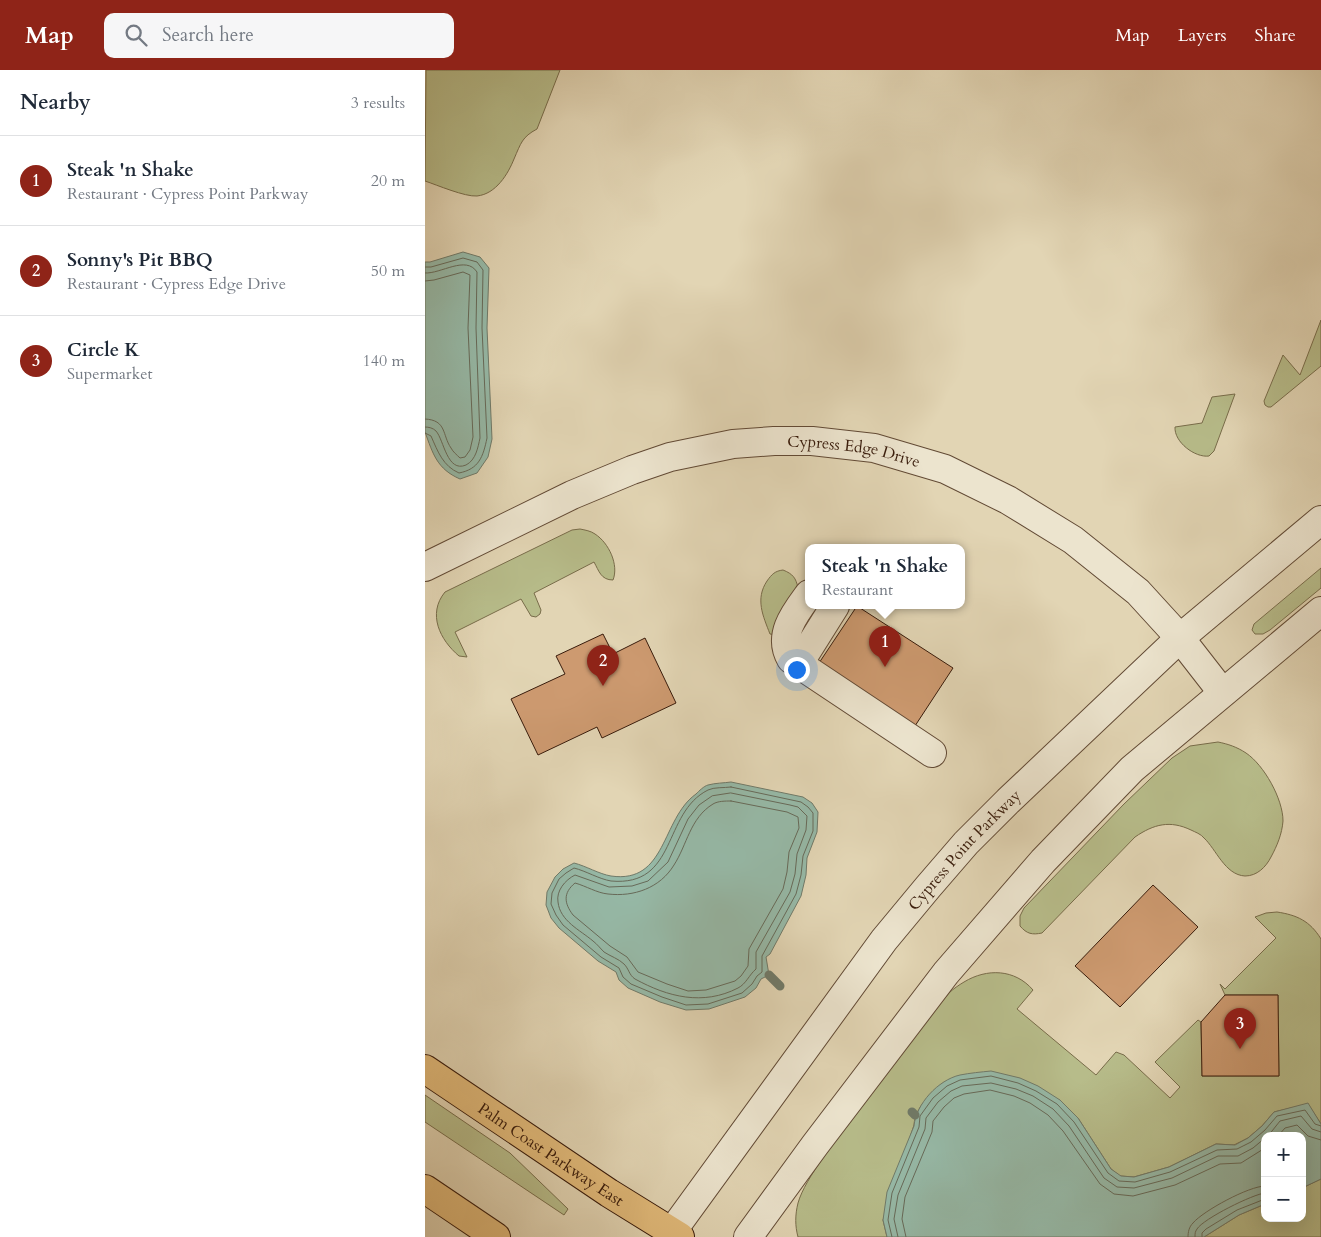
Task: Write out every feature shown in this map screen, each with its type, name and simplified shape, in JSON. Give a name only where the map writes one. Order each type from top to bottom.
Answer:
[{"type":"main road","name":"Palm Coast Parkway East","points":[[425,1069],[609,1194],[673,1235]]},
{"type":"main road","points":[[425,1189],[496,1237]]},
{"type":"street","name":"Cypress Edge Drive","points":[[425,567],[572,496],[632,470],[670,457],[733,444],[774,441],[812,441],[875,448],[945,469],[1009,500],[1073,540],[1138,592],[1180,638],[1222,692]]},
{"type":"street","name":"Cypress Point Parkway","points":[[673,1235],[884,940],[966,843],[1180,638],[1321,520]]},
{"type":"street","points":[[805,601],[786,633],[785,644],[791,659],[932,753]]},
{"type":"street","points":[[798,665],[833,609]]},
{"type":"street","points":[[748,1237],[821,1137],[946,973],[1043,861],[1132,769],[1321,611]]},
{"type":"shaded area","points":[[426,70],[560,70],[537,129],[523,141],[505,177],[484,194],[472,196],[458,193],[425,181]]},
{"type":"shaded area","points":[[1321,320],[1321,366],[1271,407],[1268,407],[1264,401],[1283,355],[1300,375]]},
{"type":"shaded area","points":[[1235,394],[1214,451],[1209,456],[1203,456],[1186,448],[1178,438],[1175,427],[1202,423],[1212,397]]},
{"type":"shaded area","points":[[572,530],[590,531],[605,543],[614,561],[615,574],[613,580],[603,577],[594,562],[534,593],[541,610],[540,614],[536,617],[531,616],[521,599],[455,632],[467,657],[459,656],[452,650],[441,635],[437,618],[437,609],[445,592]]},
{"type":"shaded area","points":[[1321,568],[1321,588],[1270,630],[1263,634],[1255,634],[1252,630],[1254,624]]},
{"type":"shaded area","points":[[783,570],[793,577],[798,588],[776,635],[770,634],[765,621],[761,608],[761,594],[770,576]]},
{"type":"shaded area","points":[[1218,742],[1236,747],[1253,758],[1266,774],[1280,803],[1283,821],[1282,831],[1269,861],[1264,867],[1257,873],[1249,876],[1238,875],[1221,861],[1200,834],[1176,825],[1156,826],[1135,837],[1042,933],[1030,933],[1020,926],[1020,916],[1024,908],[1124,804],[1172,758],[1190,746]]},
{"type":"shaded area","points":[[1277,912],[1291,915],[1308,923],[1321,939],[1321,1124],[1308,1104],[1274,1112],[1248,1138],[1234,1145],[1216,1144],[1169,1167],[1134,1177],[1120,1176],[1111,1169],[1078,1118],[1060,1100],[944,1082],[917,1112],[883,1220],[887,1237],[798,1237],[796,1212],[798,1203],[823,1157],[946,997],[952,990],[973,977],[982,974],[1000,973],[1018,978],[1026,983],[1033,990],[1017,1009],[1096,1075],[1116,1052],[1124,1055],[1170,1098],[1180,1087],[1155,1062],[1198,1020],[1201,1022],[1202,1076],[1279,1076],[1278,995],[1225,995],[1220,984],[1225,989],[1276,938],[1255,917]]},
{"type":"shaded area","points":[[425,1095],[510,1153],[568,1209],[564,1215],[425,1122]]},
{"type":"shaded area","points":[[1321,1179],[1321,1237],[1204,1237],[1239,1215],[1261,1206],[1261,1222],[1306,1222],[1306,1186]]},
{"type":"water","points":[[463,252],[480,257],[489,268],[487,328],[492,439],[488,457],[477,473],[460,479],[441,466],[425,432],[425,262]]},
{"type":"water","points":[[731,782],[803,797],[812,803],[818,812],[817,832],[807,858],[806,875],[801,896],[770,954],[766,957],[769,975],[761,979],[756,988],[745,997],[709,1009],[686,1010],[660,1002],[628,988],[619,980],[616,972],[598,961],[559,928],[551,918],[546,905],[547,892],[555,877],[563,869],[574,863],[611,876],[629,876],[643,870],[653,860],[685,805],[700,790],[706,786]]},
{"type":"water","points":[[991,1071],[1020,1078],[1038,1086],[1060,1100],[1078,1118],[1111,1169],[1121,1176],[1134,1177],[1169,1167],[1216,1144],[1235,1145],[1248,1138],[1274,1112],[1308,1103],[1321,1124],[1321,1179],[1306,1186],[1306,1132],[1261,1132],[1261,1206],[1239,1215],[1204,1237],[887,1237],[883,1220],[887,1192],[919,1109],[929,1094],[936,1088],[952,1078],[964,1074]]},
{"type":"building","points":[[855,609],[862,609],[953,668],[913,729],[817,666]]},
{"type":"building","points":[[603,634],[613,654],[645,638],[676,703],[602,738],[597,727],[538,755],[511,699],[565,674],[556,656]]},
{"type":"building","points":[[1153,885],[1198,927],[1120,1007],[1075,966]]},
{"type":"building","points":[[1225,995],[1278,995],[1279,1076],[1202,1076],[1201,1022]]},
{"type":"waterway","points":[[769,975],[780,986]]},
{"type":"waterway","points":[[912,1112],[915,1115]]},
{"type":"place","name":"Steak 'n Shake","points":[[885,667]]},
{"type":"place","name":"Sonny's Pit BBQ","points":[[603,686]]},
{"type":"place","name":"Circle K","points":[[1240,1049]]}]
